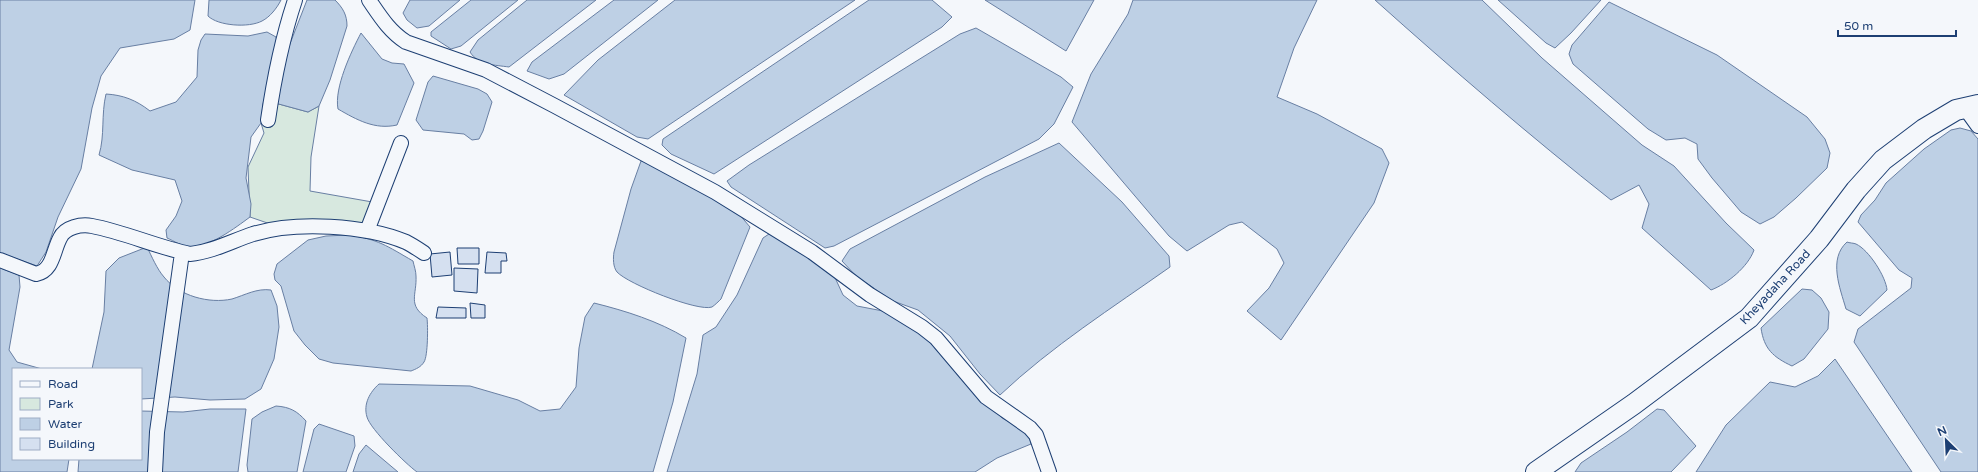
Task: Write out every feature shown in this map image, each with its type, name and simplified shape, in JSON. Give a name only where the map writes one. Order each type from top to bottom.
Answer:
[{"type":"main road","name":"Kheyadaha Road","points":[[1536,472],[1640,400],[1749,318],[1819,239],[1856,190],[1883,160],[1924,129],[1956,110],[1972,107]]},
{"type":"street","points":[[268,120],[274,76],[286,28],[295,0]]},
{"type":"street","points":[[369,0],[386,24],[396,35],[406,42],[486,70],[715,192],[812,252],[870,296],[922,327],[936,338],[986,397],[1030,428],[1036,435],[1049,472]]},
{"type":"street","points":[[1972,107],[1978,126]]},
{"type":"street","points":[[367,230],[401,144]]},
{"type":"street","points":[[0,260],[36,274],[42,273],[51,263],[62,234],[67,229],[79,226],[91,226],[182,253],[190,254],[203,253],[254,234],[272,230],[325,227],[367,230],[407,242],[424,253]]},
{"type":"street","points":[[155,472],[157,432],[182,253]]},
{"type":"green space","points":[[275,103],[308,112],[319,106],[311,157],[310,191],[378,203],[367,231],[279,227],[250,217],[248,167],[264,133],[261,123],[263,104]]},
{"type":"water","points":[[0,0],[195,0],[190,30],[174,39],[120,48],[101,76],[92,108],[81,169],[58,217],[46,252],[37,266],[0,253]]},
{"type":"water","points":[[209,0],[281,0],[273,12],[262,21],[249,25],[234,25],[219,22],[208,16]]},
{"type":"water","points":[[307,0],[335,0],[344,12],[347,26],[330,80],[319,106],[308,112],[275,103],[286,54]]},
{"type":"water","points":[[410,0],[460,0],[429,26],[417,28],[407,20],[403,13]]},
{"type":"water","points":[[471,0],[518,0],[461,46],[451,49],[431,36],[431,32]]},
{"type":"water","points":[[527,0],[596,0],[509,67],[487,64],[473,56],[470,52],[478,40]]},
{"type":"water","points":[[614,0],[658,0],[564,74],[549,79],[527,71],[532,62]]},
{"type":"water","points":[[675,0],[855,0],[648,139],[637,137],[564,95],[598,60]]},
{"type":"water","points":[[869,0],[932,0],[952,17],[942,27],[714,174],[671,154],[662,145],[663,139]]},
{"type":"water","points":[[985,0],[1094,0],[1066,51]]},
{"type":"water","points":[[1133,0],[1317,0],[1294,48],[1277,97],[1317,114],[1382,149],[1389,163],[1374,203],[1281,340],[1247,311],[1269,288],[1284,263],[1277,249],[1242,222],[1229,225],[1187,251],[1169,236],[1072,122],[1091,74],[1128,14]]},
{"type":"water","points":[[1375,0],[1482,0],[1542,58],[1642,145],[1674,166],[1726,223],[1754,250],[1747,263],[1724,284],[1711,290],[1642,228],[1649,204],[1639,185],[1611,200],[1492,102]]},
{"type":"water","points":[[1498,0],[1601,0],[1555,48],[1546,43]]},
{"type":"water","points":[[1609,2],[1717,55],[1807,117],[1825,139],[1830,153],[1827,168],[1774,217],[1760,224],[1741,212],[1698,159],[1697,144],[1685,138],[1666,140],[1648,129],[1573,64],[1569,54],[1572,45]]},
{"type":"water","points":[[976,28],[1061,77],[1073,87],[1054,124],[1039,139],[834,246],[825,248],[731,187],[727,181],[749,165],[960,34]]},
{"type":"water","points":[[267,32],[276,37],[278,49],[263,104],[261,123],[251,137],[246,178],[251,204],[250,217],[222,236],[206,244],[191,247],[182,245],[167,238],[166,230],[176,216],[182,201],[175,180],[132,170],[99,155],[102,140],[106,94],[129,99],[150,111],[176,102],[197,77],[198,50],[201,40],[205,34],[248,36]]},
{"type":"water","points":[[361,33],[382,59],[392,63],[404,64],[414,83],[397,125],[381,126],[366,123],[338,109],[338,91],[344,70]]},
{"type":"water","points":[[433,76],[478,89],[487,94],[492,102],[479,139],[472,140],[464,134],[423,130],[416,120],[428,82]]},
{"type":"water","points":[[1960,128],[1971,131],[1978,139],[1978,472],[1941,472],[1854,342],[1858,329],[1911,288],[1912,278],[1899,270],[1858,222],[1861,215],[1875,200],[1886,183],[1924,149],[1951,130]]},
{"type":"water","points":[[1059,143],[1122,202],[1169,256],[1170,267],[1061,344],[1000,395],[980,374],[950,336],[918,310],[893,301],[857,277],[842,261],[850,249],[985,177]]},
{"type":"water","points":[[641,161],[655,164],[733,207],[750,227],[721,299],[712,307],[693,305],[648,290],[624,277],[617,272],[615,268],[613,257],[614,252],[631,189]]},
{"type":"water","points":[[772,232],[832,271],[843,295],[857,306],[883,311],[921,332],[948,363],[1002,418],[1029,432],[1031,444],[997,458],[975,472],[667,472],[697,374],[703,335],[716,327],[737,295],[763,238]]},
{"type":"water","points":[[348,235],[375,241],[389,247],[413,261],[416,276],[415,304],[417,309],[427,318],[428,327],[425,359],[423,364],[417,369],[411,371],[333,363],[319,359],[294,331],[281,286],[275,280],[274,274],[277,264],[308,240],[326,236]]},
{"type":"water","points":[[1847,242],[1861,247],[1876,264],[1884,278],[1887,290],[1860,316],[1846,309],[1837,274],[1838,257],[1841,249]]},
{"type":"water","points":[[147,247],[159,270],[170,284],[186,294],[204,299],[232,299],[256,291],[271,290],[277,306],[279,327],[274,359],[261,389],[245,399],[210,400],[175,397],[142,399],[142,368],[92,368],[104,312],[106,271],[119,258]]},
{"type":"water","points":[[0,268],[19,275],[20,287],[9,350],[17,362],[38,368],[12,368],[12,460],[69,460],[67,472],[0,472]]},
{"type":"water","points":[[1802,289],[1812,290],[1821,298],[1829,312],[1828,329],[1804,359],[1792,366],[1770,352],[1764,342],[1761,328]]},
{"type":"water","points":[[594,303],[642,317],[664,326],[686,338],[673,402],[653,472],[417,472],[389,446],[375,430],[367,417],[366,407],[368,399],[379,384],[470,386],[518,400],[540,411],[560,409],[576,387],[579,348],[585,317]]},
{"type":"water","points":[[1835,359],[1912,472],[1696,472],[1726,425],[1770,382],[1795,387],[1818,376]]},
{"type":"water","points":[[276,406],[293,410],[306,421],[297,472],[248,472],[247,465],[252,419],[262,412]]},
{"type":"water","points":[[210,409],[246,409],[238,472],[78,472],[79,460],[142,460],[142,411],[183,412]]},
{"type":"water","points":[[1657,409],[1664,410],[1696,446],[1671,472],[1575,472],[1581,463],[1627,432]]},
{"type":"water","points":[[319,424],[354,436],[355,446],[346,472],[303,472],[314,429]]},
{"type":"water","points":[[366,445],[398,472],[353,472],[359,454]]},
{"type":"building","points":[[457,248],[479,248],[479,264],[458,264]]},
{"type":"building","points":[[450,252],[452,275],[432,277],[430,254]]},
{"type":"building","points":[[487,252],[506,253],[507,261],[501,261],[501,273],[485,273]]},
{"type":"building","points":[[454,268],[478,269],[477,293],[454,291]]},
{"type":"building","points":[[470,303],[485,305],[485,318],[471,318]]},
{"type":"building","points":[[438,307],[466,308],[466,318],[436,318]]}]
